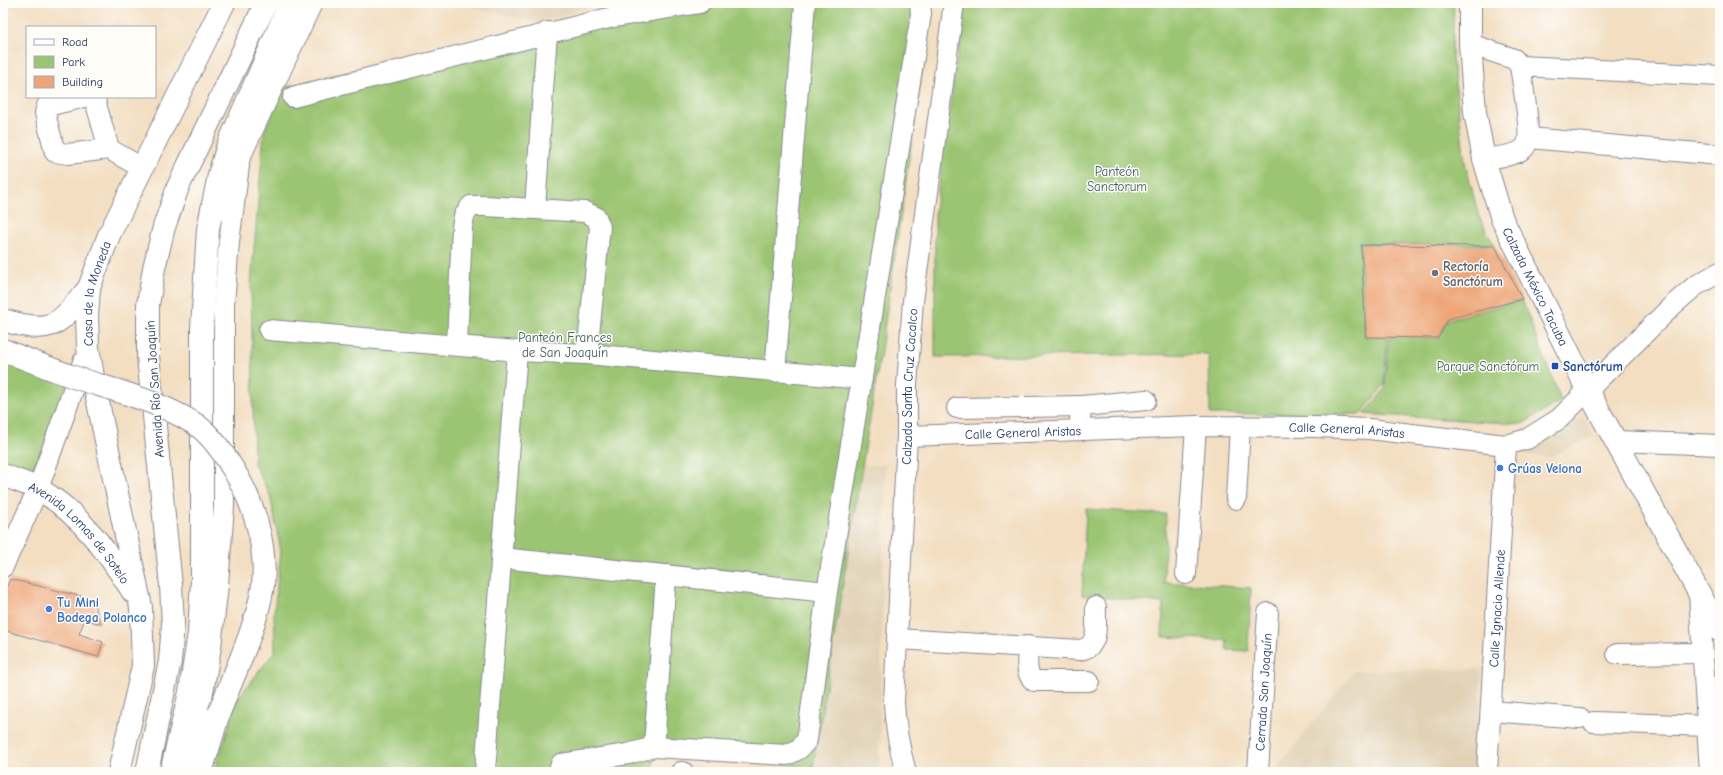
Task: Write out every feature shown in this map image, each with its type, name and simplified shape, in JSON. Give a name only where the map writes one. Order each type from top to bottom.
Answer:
[{"type":"main road","name":"Casa de la Moneda","points":[[142,606],[96,396],[88,348],[87,316],[89,288],[109,235],[224,3]]},
{"type":"main road","name":"Avenida Río San Joaquín","points":[[147,772],[170,661],[173,624],[171,586],[148,356],[148,305],[154,268],[164,227],[178,187],[266,3]]},
{"type":"main road","points":[[171,772],[190,692],[199,632],[202,580],[202,328],[208,229],[219,175],[227,148],[290,3]]},
{"type":"main road","points":[[208,229],[241,153],[311,3]]},
{"type":"main road","name":"Calzada México Tacuba","points":[[1470,3],[1470,44],[1475,112],[1484,159],[1502,219],[1588,391],[1617,441],[1720,631]]},
{"type":"main road","points":[[3,320],[29,328],[43,328],[56,323],[68,314],[89,288]]},
{"type":"main road","points":[[3,350],[71,376],[164,406],[194,423],[221,450],[239,479],[256,518],[263,549],[263,584],[254,620],[219,713],[201,772]]},
{"type":"main road","name":"Avenida Lomas de Sotelo","points":[[3,475],[38,489],[53,498],[78,520],[116,564],[142,606]]},
{"type":"main road","points":[[119,772],[142,666],[142,606]]},
{"type":"street","points":[[293,98],[548,32],[630,14],[700,3]]},
{"type":"street","points":[[775,372],[806,3]]},
{"type":"street","points":[[558,772],[561,764],[628,754],[654,747],[787,755],[799,749],[807,740],[827,592],[921,14],[920,3]]},
{"type":"street","name":"Calzada Santa Cruz Cacalco","points":[[906,772],[894,724],[894,702],[907,436],[907,385],[913,301],[954,3]]},
{"type":"street","points":[[535,210],[548,32]]},
{"type":"street","points":[[1470,44],[1514,59],[1520,66],[1529,138],[1526,146],[1518,152],[1484,159]]},
{"type":"street","points":[[1520,66],[1720,76]]},
{"type":"street","points":[[80,98],[47,106],[45,113],[53,147],[59,154],[109,149],[142,168]]},
{"type":"street","points":[[94,98],[109,149]]},
{"type":"street","points":[[1529,138],[1720,155]]},
{"type":"street","points":[[186,772],[196,731],[211,647],[218,585],[224,506],[224,305],[229,242],[241,153]]},
{"type":"street","points":[[457,345],[459,260],[462,227],[464,216],[471,206],[585,212],[596,217],[600,227],[587,354]]},
{"type":"street","name":"Calle General Aristas","points":[[907,436],[1196,426],[1240,426],[1369,429],[1506,445],[1527,439],[1559,419],[1673,305],[1695,286],[1720,272]]},
{"type":"street","points":[[269,330],[517,351],[587,354],[862,379]]},
{"type":"street","points":[[3,567],[38,489],[88,348]]},
{"type":"street","points":[[485,772],[517,351]]},
{"type":"street","points":[[957,408],[1082,406],[1146,400]]},
{"type":"street","points":[[1078,431],[1082,406]]},
{"type":"street","points":[[1186,574],[1196,426]]},
{"type":"street","points":[[1236,500],[1240,426]]},
{"type":"street","points":[[1617,441],[1720,445]]},
{"type":"street","name":"Calle Ignacio Allende","points":[[1487,772],[1506,445]]},
{"type":"street","points":[[502,558],[827,592]]},
{"type":"street","points":[[654,747],[666,575]]},
{"type":"street","points":[[1699,594],[1710,772]]},
{"type":"street","points":[[898,638],[1080,650],[1091,646],[1094,642],[1096,607]]},
{"type":"street","name":"Cerrada San Joaquín","points":[[1258,772],[1268,613]]},
{"type":"street","points":[[1028,646],[1027,670],[1029,677],[1034,681],[1089,681]]},
{"type":"street","points":[[1617,654],[1702,653]]},
{"type":"street","points":[[1491,711],[1586,720],[1707,726]]},
{"type":"shaded area","points":[[454,3],[603,3],[538,23]]},
{"type":"shaded area","points":[[1584,417],[1594,435],[1551,457],[1522,454],[1557,427]]},
{"type":"shaded area","points":[[863,465],[885,465],[879,772],[851,772],[814,768]]},
{"type":"shaded area","points":[[1482,669],[1476,772],[1278,772],[1278,767],[1354,671]]},
{"type":"green space","name":"Panteón Frances de San Joaquín","points":[[643,3],[932,3],[880,357],[813,767],[655,752],[652,772],[214,772],[238,698],[275,651],[274,612],[281,551],[270,495],[254,464],[251,284],[264,132],[284,87],[521,33]]},
{"type":"green space","name":"Panteón Sanctorum","points":[[965,3],[1454,3],[1452,57],[1465,162],[1479,217],[1494,245],[1361,244],[1365,337],[1387,337],[1384,385],[1361,414],[1210,414],[1209,354],[935,357],[935,210]]},
{"type":"green space","name":"Parque Sanctórum","points":[[1522,300],[1561,401],[1522,424],[1364,414],[1385,389],[1389,337],[1438,338],[1448,320]]},
{"type":"green space","points":[[3,362],[67,384],[33,472],[3,461]]},
{"type":"green space","points":[[1086,509],[1166,514],[1164,582],[1251,588],[1248,651],[1226,650],[1227,640],[1162,637],[1163,603],[1082,595]]},
{"type":"building","name":"Rectoría Sanctórum","points":[[1361,245],[1495,246],[1522,299],[1448,319],[1438,338],[1366,337]]},
{"type":"building","name":"Tu Mini Bodega Polanco","points":[[10,579],[92,599],[101,624],[85,619],[79,634],[103,642],[98,657],[3,630],[3,595]]},
{"type":"place","name":"Rectoría Sanctórum","points":[[1435,273]]},
{"type":"place","name":"Sanctórum","points":[[1555,366]]},
{"type":"place","name":"Grúas Velona","points":[[1500,468]]},
{"type":"place","name":"Tu Mini Bodega Polanco","points":[[49,609]]}]
